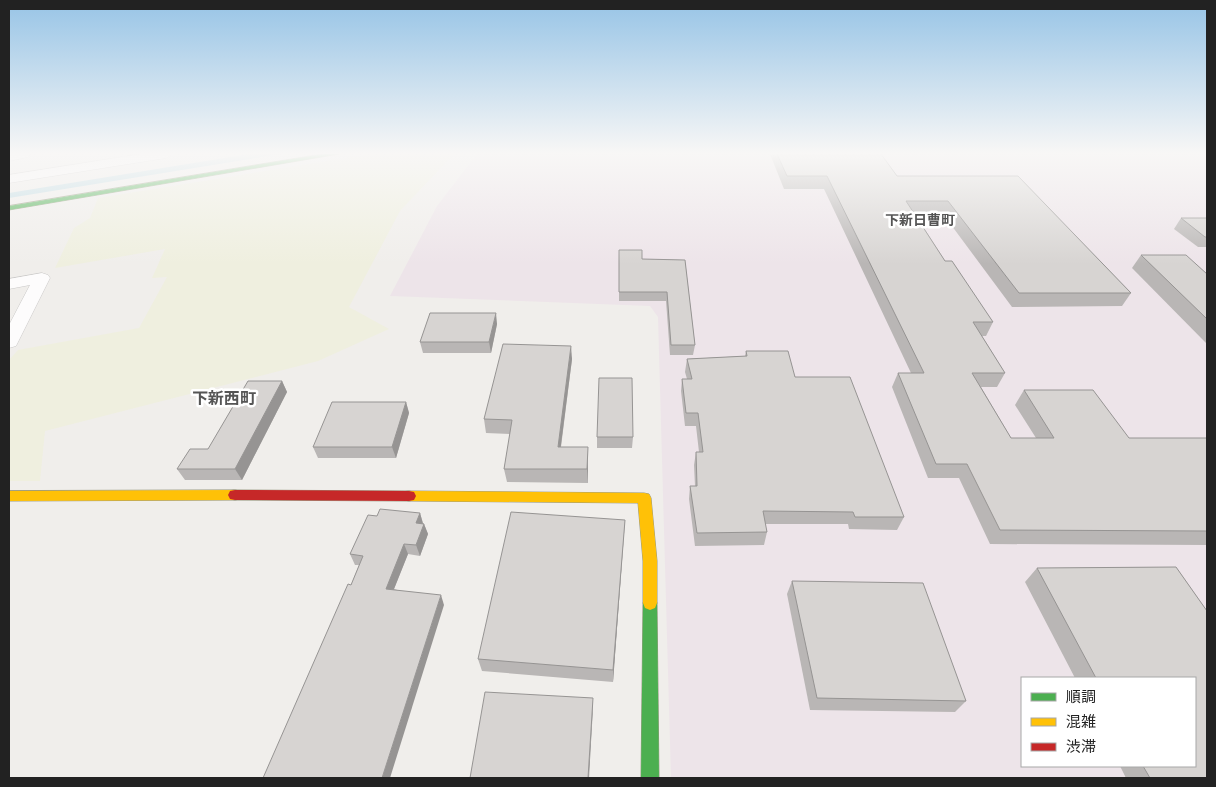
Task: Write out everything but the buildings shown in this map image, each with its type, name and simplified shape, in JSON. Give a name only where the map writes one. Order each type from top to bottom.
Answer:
[{"type":"street","points":[[9,208],[114,191]]},
{"type":"street","points":[[9,284],[42,278],[9,342]]},
{"type":"street","points":[[9,496],[223,495],[644,498],[650,561],[650,778]]},
{"type":"shaded area","points":[[449,191],[1207,191],[1207,778],[671,778],[658,317],[650,306],[390,296],[437,206]]},
{"type":"green space","points":[[143,191],[419,191],[400,211],[349,307],[389,329],[318,361],[45,431],[40,481],[9,481],[9,360],[18,350],[139,328],[167,277],[152,278],[165,249],[55,268],[74,228],[90,218],[98,198]]},
{"type":"water","points":[[23,191],[54,191],[9,198],[9,193]]},
{"type":"traffic: fast","points":[[9,208],[114,191]]},
{"type":"traffic: fast","points":[[650,603],[650,778]]},
{"type":"traffic: slow","points":[[9,496],[235,495]]},
{"type":"traffic: slow","points":[[409,496],[644,498],[650,561],[650,603]]},
{"type":"traffic: jam","points":[[235,495],[409,496]]},
{"type":"district","name":"下新日曹町","points":[[920,220]]},
{"type":"district","name":"下新西町","points":[[224,398]]}]
